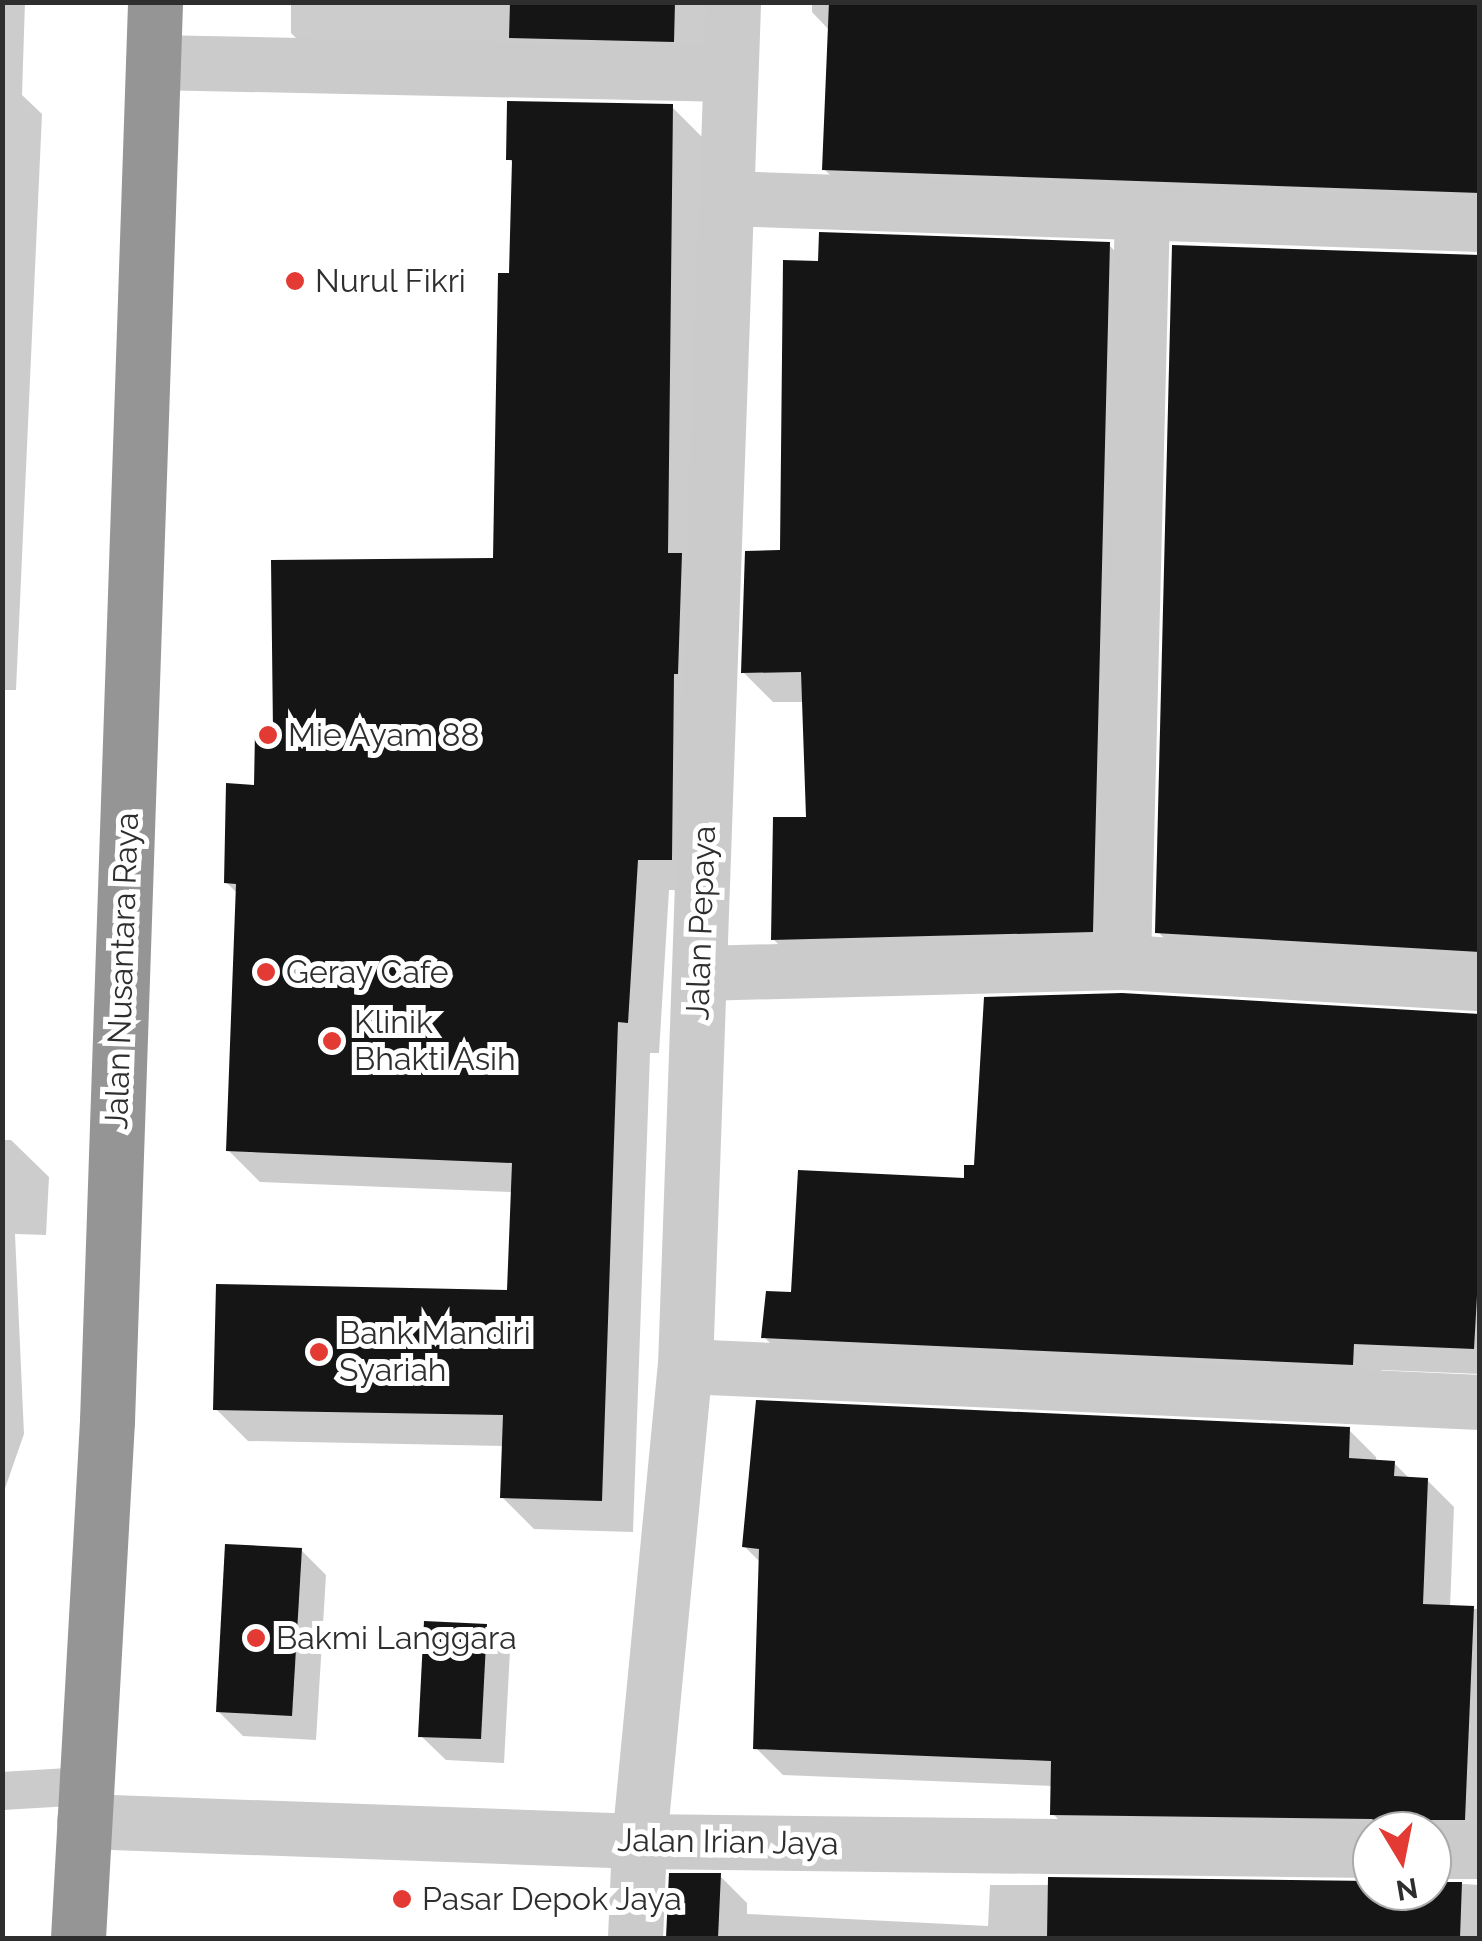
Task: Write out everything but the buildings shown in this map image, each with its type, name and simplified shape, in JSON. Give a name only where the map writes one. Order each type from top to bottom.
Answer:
[{"type":"highway","name":"Jalan Nusantara Raya","points":[[78,1938],[106,1421],[156,2]]},
{"type":"street","name":"Jalan Pepaya","points":[[635,1938],[638,1842],[684,1366],[733,2]]},
{"type":"street","points":[[153,62],[730,74]]},
{"type":"street","points":[[726,198],[1480,224]]},
{"type":"street","points":[[1123,962],[1142,213]]},
{"type":"street","points":[[700,973],[1123,962],[1480,983]]},
{"type":"street","points":[[684,1366],[1480,1402]]},
{"type":"street","name":"Jalan Irian Jaya","points":[[85,1804],[638,1842],[1352,1850]]},
{"type":"street","points":[[1452,1851],[1480,1851]]},
{"type":"lane","points":[[2,1791],[85,1804]]},
{"type":"place","name":"Nurul Fikri","points":[[295,281]]},
{"type":"place","name":"Mie Ayam 88","points":[[268,735]]},
{"type":"place","name":"Geray Cafe","points":[[266,972]]},
{"type":"place","name":"Klinik Bhakti Asih","points":[[332,1041]]},
{"type":"place","name":"Bank Mandiri Syariah","points":[[319,1352]]},
{"type":"place","name":"Bakmi Langgara","points":[[256,1638]]},
{"type":"place","name":"Pasar Depok Jaya","points":[[402,1899]]}]
